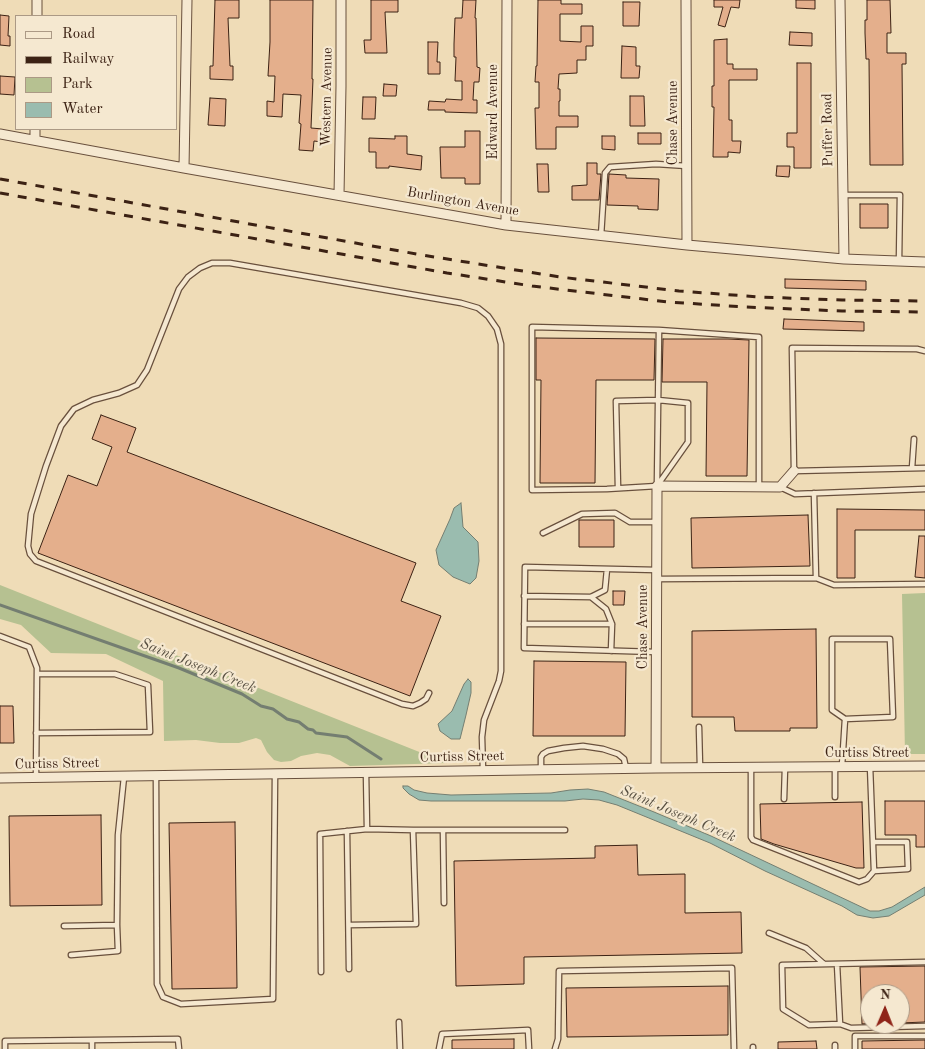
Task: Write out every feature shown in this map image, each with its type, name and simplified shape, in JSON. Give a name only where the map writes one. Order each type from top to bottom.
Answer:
[{"type":"street","points":[[37,0],[37,15]]},
{"type":"street","points":[[184,168],[187,0]]},
{"type":"street","name":"Western Avenue","points":[[339,194],[341,0]]},
{"type":"street","name":"Edward Avenue","points":[[506,224],[507,0]]},
{"type":"street","name":"Chase Avenue","points":[[686,0],[687,245]]},
{"type":"street","name":"Puffer Road","points":[[840,0],[844,259]]},
{"type":"street","points":[[35,130],[35,140]]},
{"type":"street","name":"Burlington Avenue","points":[[0,134],[506,224],[687,245],[844,259],[925,262]]},
{"type":"street","points":[[657,486],[780,487],[794,470]]},
{"type":"street","name":"Chase Avenue","points":[[656,768],[657,486]]},
{"type":"street","name":"Curtiss Street","points":[[0,778],[700,767],[925,766]]},
{"type":"lane","points":[[600,236],[605,173],[610,167],[656,164],[687,166]]},
{"type":"lane","points":[[842,195],[900,195],[899,261]]},
{"type":"lane","points":[[429,693],[426,699],[413,706],[402,704],[36,560],[30,554],[28,546],[31,514],[61,426],[74,409],[93,400],[138,385],[147,370],[178,288],[188,276],[200,268],[212,263],[230,263],[461,303],[478,308],[488,316],[497,329],[501,344],[501,670],[499,681],[484,720],[482,770]]},
{"type":"lane","points":[[657,486],[532,490],[532,326],[659,330],[760,337],[760,486]]},
{"type":"lane","points":[[657,486],[659,330]]},
{"type":"lane","points":[[925,351],[917,349],[792,348],[794,470],[925,468]]},
{"type":"lane","points":[[618,488],[616,401],[658,400],[688,403],[688,442],[657,486]]},
{"type":"lane","points":[[912,468],[914,439]]},
{"type":"lane","points":[[780,487],[795,494],[925,489]]},
{"type":"lane","points":[[814,493],[816,578]]},
{"type":"lane","points":[[543,533],[582,514],[615,513],[630,522],[657,522]]},
{"type":"lane","points":[[656,652],[524,648],[525,567],[607,569],[657,575],[816,578],[834,585],[925,584]]},
{"type":"lane","points":[[524,596],[592,598],[605,590],[607,569]]},
{"type":"lane","points":[[592,598],[606,609],[612,624],[611,651]]},
{"type":"lane","points":[[524,624],[612,624]]},
{"type":"lane","points":[[0,636],[29,647],[37,668],[36,778]]},
{"type":"lane","points":[[890,638],[893,717],[845,719],[832,710],[832,640],[890,638]]},
{"type":"lane","points":[[36,733],[150,732],[148,685],[115,674],[37,674]]},
{"type":"lane","points":[[835,797],[845,719]]},
{"type":"lane","points":[[699,727],[700,767]]},
{"type":"lane","points":[[541,770],[541,757],[548,751],[583,746],[603,749],[618,754],[624,759],[626,768]]},
{"type":"lane","points":[[751,767],[751,837],[753,840],[858,882],[867,879],[874,871],[870,766]]},
{"type":"lane","points":[[784,767],[784,799]]},
{"type":"lane","points":[[366,772],[367,829]]},
{"type":"lane","points":[[156,776],[157,984],[163,998],[181,1004],[273,999],[275,774]]},
{"type":"lane","points":[[71,955],[118,951],[118,835],[124,776]]},
{"type":"lane","points":[[321,972],[320,834],[367,829],[565,830]]},
{"type":"lane","points":[[349,925],[416,924],[413,830]]},
{"type":"lane","points":[[443,830],[444,903]]},
{"type":"lane","points":[[347,831],[350,969]]},
{"type":"lane","points":[[873,842],[907,842],[908,869],[874,871]]},
{"type":"lane","points":[[64,926],[117,925]]},
{"type":"lane","points":[[770,933],[806,948],[824,964]]},
{"type":"lane","points":[[925,962],[782,965],[783,1009],[809,1025],[840,1024],[852,1028],[925,1026]]},
{"type":"lane","points":[[837,964],[840,1024]]},
{"type":"lane","points":[[555,1049],[558,1039],[559,971],[732,968],[734,1049]]},
{"type":"lane","points":[[399,1022],[400,1049]]},
{"type":"lane","points":[[439,1049],[442,1034],[528,1030],[529,1049]]},
{"type":"lane","points":[[855,1049],[855,1036],[925,1036]]},
{"type":"lane","points":[[5,1049],[5,1041],[178,1039],[179,1049]]},
{"type":"lane","points":[[92,1040],[92,1049]]},
{"type":"green space","points":[[0,585],[447,763],[350,766],[330,755],[317,753],[281,762],[274,760],[267,752],[261,740],[256,738],[239,743],[196,740],[164,741],[163,681],[106,654],[51,653],[21,625],[0,619]]},
{"type":"green space","points":[[925,593],[925,754],[905,754],[902,594]]},
{"type":"water","points":[[461,503],[463,527],[478,542],[479,561],[476,578],[470,584],[453,577],[439,565],[436,550],[454,508]]},
{"type":"water","points":[[468,679],[471,682],[471,693],[460,739],[451,739],[440,731],[438,724],[452,711]]},
{"type":"water","points":[[403,786],[427,793],[451,795],[551,793],[588,789],[604,792],[711,836],[870,911],[879,911],[892,907],[925,887],[925,895],[889,916],[873,918],[857,915],[710,843],[617,805],[599,800],[583,799],[565,801],[419,800],[409,794]]},
{"type":"building","points":[[215,0],[239,0],[239,18],[228,18],[230,66],[233,66],[233,80],[210,79],[210,66],[213,66]]},
{"type":"building","points":[[270,0],[313,0],[311,128],[323,129],[322,142],[314,141],[313,151],[299,150],[301,95],[283,94],[282,117],[267,116],[267,101],[274,102],[275,76],[268,76]]},
{"type":"building","points":[[371,0],[398,0],[398,12],[385,12],[387,53],[365,53],[364,40],[371,40]]},
{"type":"building","points":[[463,0],[476,0],[477,67],[480,68],[479,82],[474,82],[473,100],[477,100],[477,113],[428,110],[429,101],[462,100],[462,81],[455,81],[456,57],[454,57],[454,44],[455,18],[462,18]]},
{"type":"building","points":[[538,0],[561,0],[561,4],[582,4],[582,14],[560,14],[560,41],[581,42],[581,26],[593,26],[593,46],[586,46],[586,60],[577,60],[577,73],[559,74],[559,116],[578,116],[578,127],[556,127],[556,149],[536,149],[535,108],[539,108],[539,82],[535,82]]},
{"type":"building","points":[[714,0],[740,0],[739,8],[731,7],[725,27],[718,25],[723,7],[714,7]]},
{"type":"building","points":[[796,0],[815,0],[815,9],[796,8]]},
{"type":"building","points":[[867,0],[890,0],[891,33],[887,33],[887,53],[906,53],[906,64],[902,64],[903,165],[870,165],[869,59],[866,59],[865,33]]},
{"type":"building","points":[[623,2],[640,2],[639,26],[623,26]]},
{"type":"building","points":[[0,15],[9,16],[8,36],[10,36],[10,46],[0,45]]},
{"type":"building","points":[[790,32],[812,33],[812,46],[789,45]]},
{"type":"building","points":[[727,39],[727,64],[733,64],[733,69],[757,69],[757,80],[729,80],[729,120],[732,120],[732,141],[741,141],[740,153],[728,152],[728,157],[713,157],[714,107],[712,107],[712,86],[714,86],[714,40]]},
{"type":"building","points":[[428,42],[438,42],[437,62],[440,62],[440,74],[428,74]]},
{"type":"building","points":[[622,46],[636,47],[636,66],[640,66],[639,78],[621,78]]},
{"type":"building","points":[[797,63],[811,63],[811,168],[794,168],[794,147],[787,147],[787,133],[797,133]]},
{"type":"building","points":[[0,76],[15,77],[14,95],[0,94]]},
{"type":"building","points":[[384,84],[397,85],[396,96],[383,96]]},
{"type":"building","points":[[630,96],[644,96],[645,126],[630,126]]},
{"type":"building","points":[[363,97],[376,97],[375,119],[362,119]]},
{"type":"building","points":[[210,98],[226,99],[225,126],[208,125]]},
{"type":"building","points":[[465,131],[480,131],[480,184],[465,184],[465,178],[441,178],[440,147],[465,147]]},
{"type":"building","points":[[638,133],[661,133],[661,144],[638,144]]},
{"type":"building","points":[[395,136],[407,136],[407,154],[422,156],[421,170],[389,166],[389,168],[376,168],[376,152],[369,152],[369,138],[395,139]]},
{"type":"building","points":[[602,136],[615,136],[615,150],[602,149]]},
{"type":"building","points":[[587,163],[597,163],[597,174],[601,174],[599,200],[572,200],[572,186],[587,185]]},
{"type":"building","points":[[537,164],[548,164],[549,192],[538,192]]},
{"type":"building","points":[[777,166],[790,166],[789,177],[776,176]]},
{"type":"building","points":[[609,174],[626,175],[626,178],[659,179],[658,210],[638,209],[638,206],[607,205]]},
{"type":"building","points":[[860,204],[888,204],[888,228],[860,228]]},
{"type":"building","points":[[785,279],[866,281],[866,290],[785,288]]},
{"type":"building","points":[[784,319],[864,322],[864,331],[783,329]]},
{"type":"building","points":[[536,338],[655,339],[654,380],[596,380],[595,483],[540,483],[541,380],[536,380]]},
{"type":"building","points":[[663,339],[749,340],[747,476],[706,476],[707,382],[662,382]]},
{"type":"building","points":[[101,415],[136,428],[127,452],[416,563],[401,601],[441,616],[410,696],[38,553],[68,475],[97,486],[112,447],[92,439]]},
{"type":"building","points":[[837,509],[925,510],[925,530],[855,530],[855,578],[837,578]]},
{"type":"building","points":[[808,515],[810,566],[692,568],[691,518]]},
{"type":"building","points":[[579,520],[614,520],[614,547],[579,547]]},
{"type":"building","points":[[919,536],[925,536],[925,578],[915,577]]},
{"type":"building","points":[[613,591],[625,591],[624,605],[613,605]]},
{"type":"building","points":[[816,629],[817,728],[790,728],[790,731],[735,731],[734,717],[692,717],[692,631]]},
{"type":"building","points":[[534,661],[626,662],[625,736],[533,736]]},
{"type":"building","points":[[0,706],[13,706],[14,743],[0,743]]},
{"type":"building","points":[[885,801],[925,801],[925,847],[916,847],[916,835],[885,835]]},
{"type":"building","points":[[862,802],[864,868],[856,868],[761,839],[760,804]]},
{"type":"building","points":[[101,815],[102,905],[10,906],[9,816]]},
{"type":"building","points":[[235,822],[237,988],[172,989],[169,823]]},
{"type":"building","points":[[637,845],[638,875],[685,874],[685,913],[741,912],[742,953],[524,957],[524,984],[456,986],[454,861],[595,858],[595,846]]},
{"type":"building","points":[[925,966],[925,1022],[910,1023],[910,984],[861,984],[860,967]]},
{"type":"building","points":[[728,986],[728,1035],[567,1037],[566,988]]},
{"type":"building","points":[[514,1039],[514,1049],[452,1049],[452,1040]]},
{"type":"building","points":[[925,1040],[925,1049],[862,1049],[862,1041]]},
{"type":"building","points":[[816,1041],[817,1049],[778,1049],[778,1042]]},
{"type":"waterway","name":"Saint Joseph Creek","points":[[0,605],[179,668],[242,694],[261,706],[273,709],[287,719],[299,722],[316,733],[347,737],[381,759]]},
{"type":"railway","points":[[0,179],[422,255],[560,277],[679,291],[760,297],[925,301]]},
{"type":"railway","points":[[0,193],[447,273],[532,286],[668,302],[842,311],[925,312]]}]
